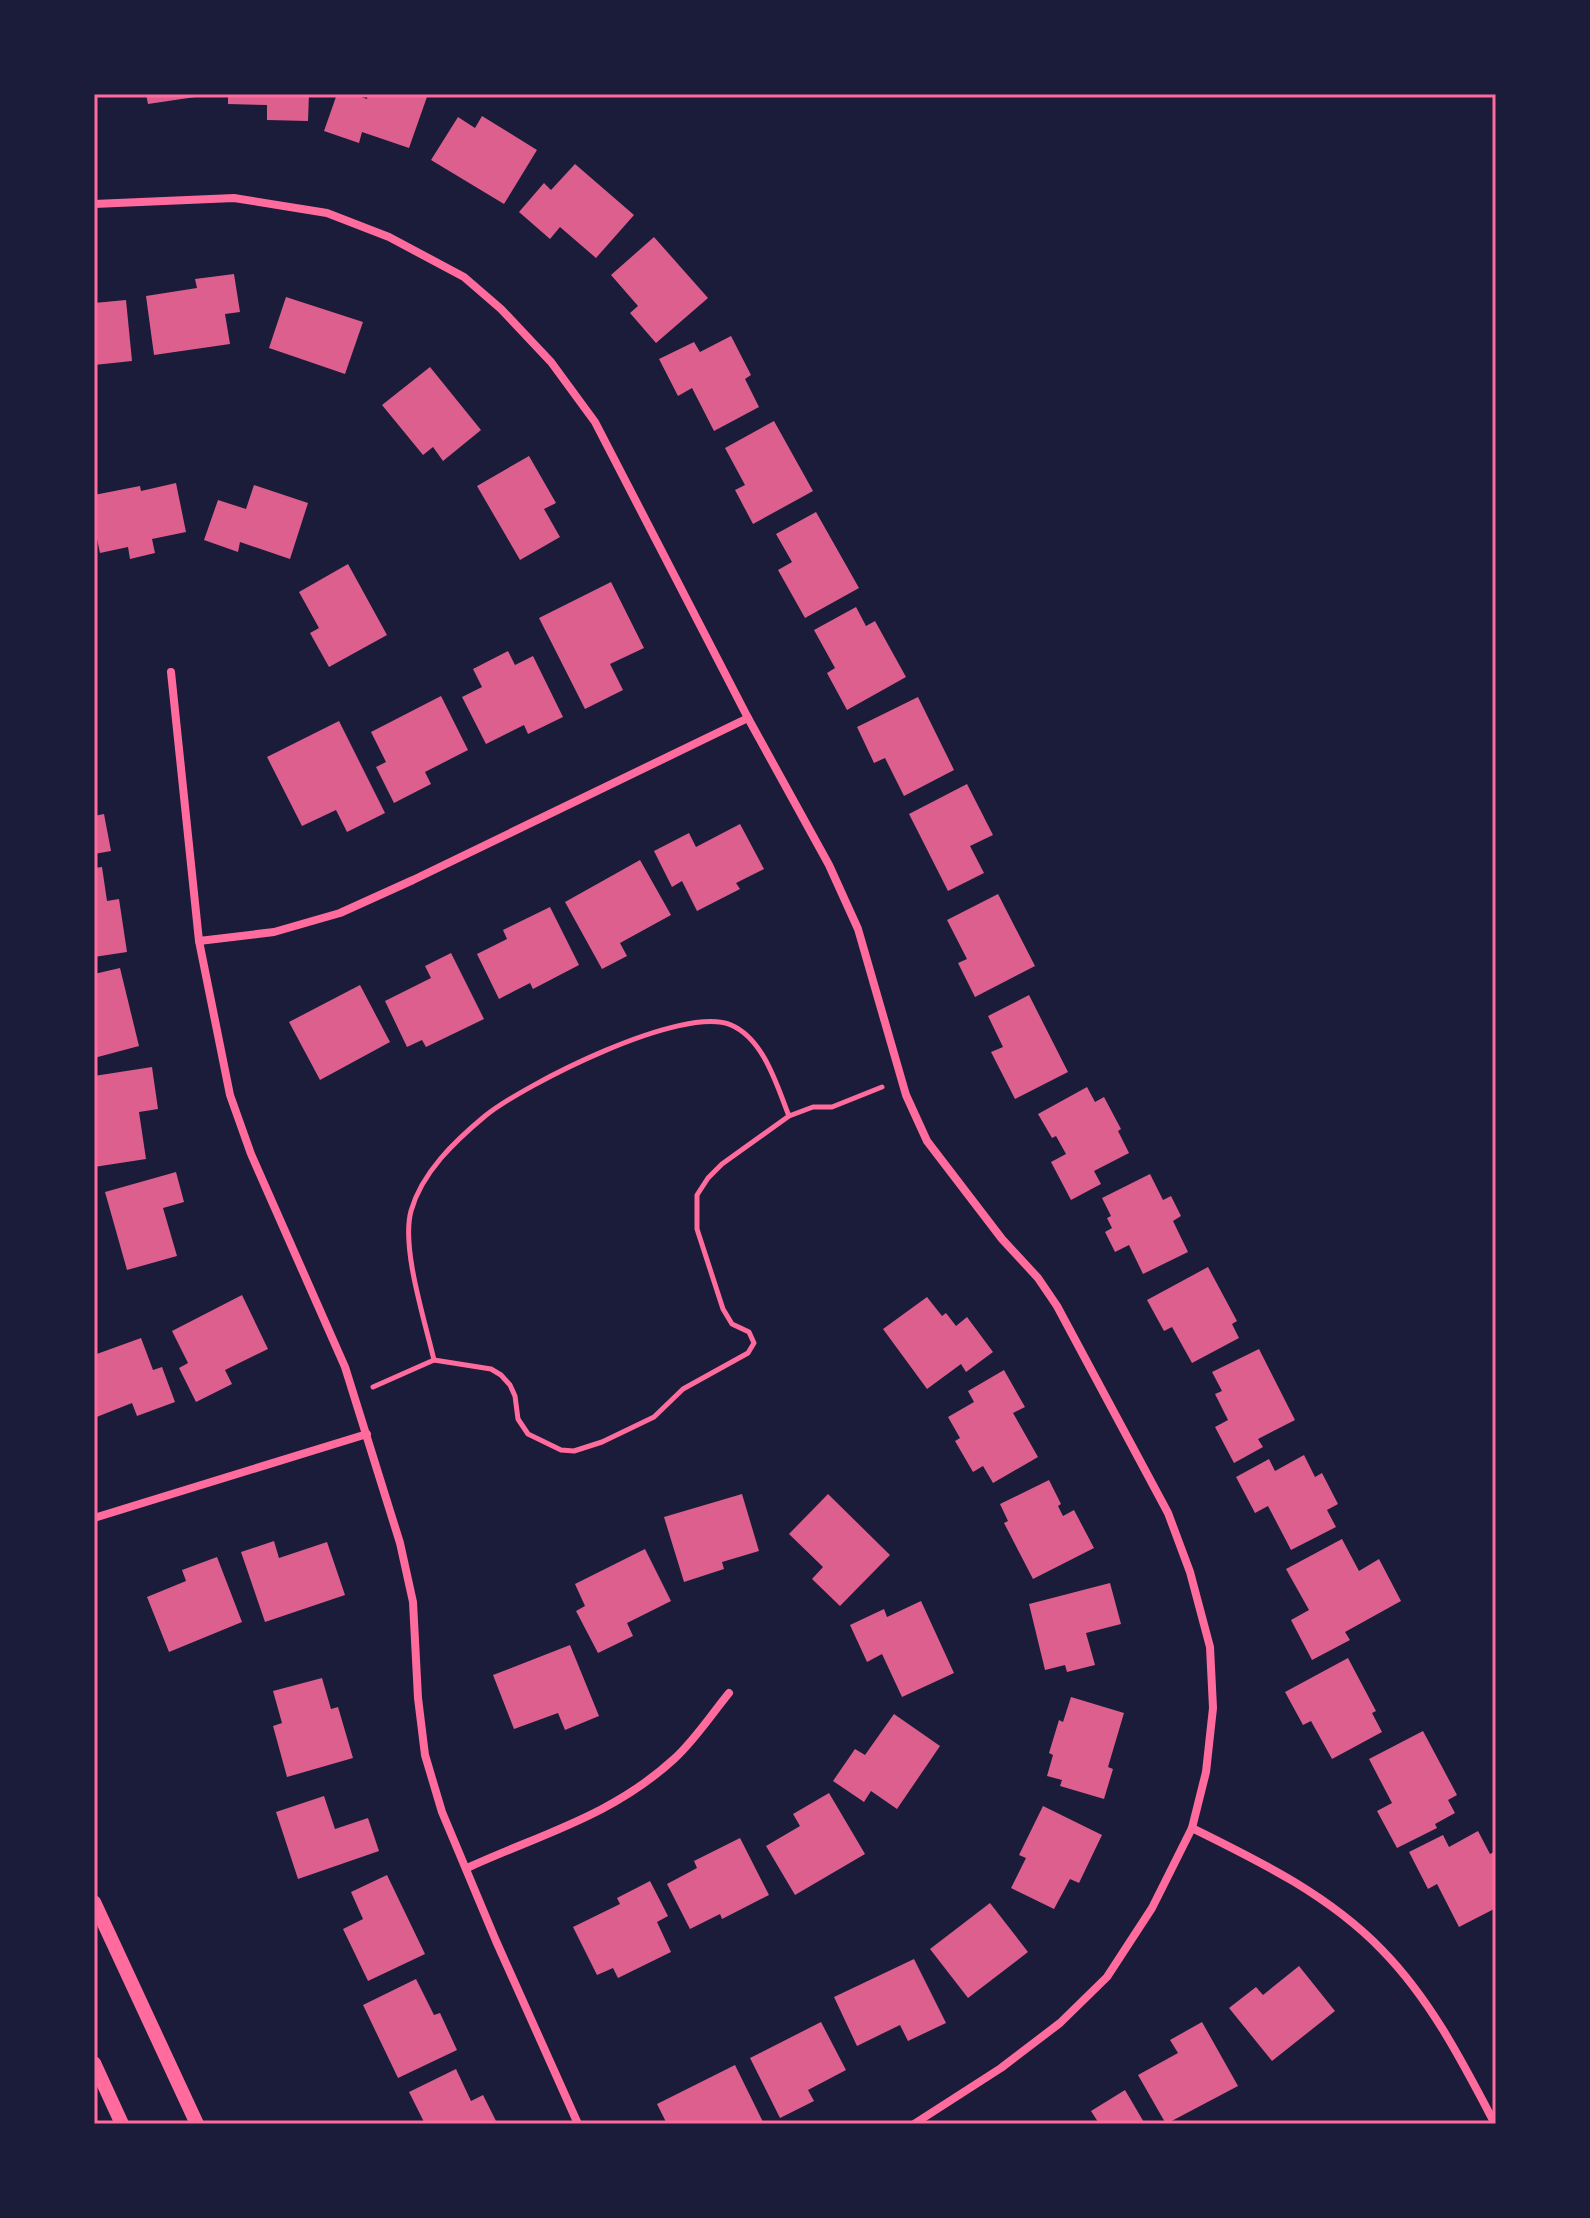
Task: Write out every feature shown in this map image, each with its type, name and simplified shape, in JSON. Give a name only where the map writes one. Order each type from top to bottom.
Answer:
[{"type":"street","points":[[94,204],[234,198],[327,213],[389,237],[464,277],[501,309],[551,362],[595,422],[748,718],[829,865],[858,929],[901,1079],[927,1141],[1002,1239],[1038,1278],[1057,1306],[1168,1513],[1190,1572],[1210,1647],[1213,1708],[1206,1772],[1192,1828],[1152,1908],[1107,1977],[1060,2023],[1001,2068],[914,2124]]},
{"type":"street","points":[[171,672],[199,941],[230,1095],[251,1154],[345,1367],[400,1543],[413,1602],[418,1698],[425,1755],[442,1812],[578,2124]]},
{"type":"street","points":[[199,941],[274,932],[340,913],[748,718]]},
{"type":"street","points":[[94,1518],[367,1434]]},
{"type":"street","points":[[467,1868],[578,1823],[626,1797],[675,1758],[729,1693]]},
{"type":"street","points":[[1192,1828],[1268,1866],[1339,1912],[1382,1950],[1420,1994],[1458,2053],[1495,2124]]},
{"type":"street","points":[[94,1902],[197,2124]]},
{"type":"street","points":[[94,2063],[122,2124]]},
{"type":"path","points":[[434,1360],[408,1238],[411,1211],[425,1180],[441,1159],[487,1114],[532,1086],[617,1046],[664,1028],[705,1021],[731,1025],[748,1036],[775,1081],[789,1116]]},
{"type":"path","points":[[354,1396],[434,1360],[491,1369],[501,1375],[515,1396],[518,1419],[528,1434],[561,1450],[574,1451],[602,1442],[654,1417],[683,1389],[748,1353],[754,1343],[749,1332],[732,1324],[723,1309],[697,1229],[697,1195],[708,1178],[722,1164],[789,1116],[813,1107],[832,1107],[901,1079]]},
{"type":"building","points":[[146,94],[201,94],[202,96],[148,104]]},
{"type":"building","points":[[228,94],[309,94],[308,121],[267,120],[267,105],[228,104]]},
{"type":"building","points":[[337,94],[352,94],[367,99],[368,94],[428,94],[409,148],[362,132],[359,143],[324,131]]},
{"type":"building","points":[[482,116],[537,150],[504,204],[431,160],[458,117],[475,128]]},
{"type":"building","points":[[575,164],[634,215],[596,258],[560,227],[550,239],[519,212],[544,183],[551,190]]},
{"type":"building","points":[[654,237],[708,298],[656,343],[630,313],[638,306],[611,275]]},
{"type":"building","points":[[234,274],[240,312],[225,314],[230,344],[154,355],[146,296],[197,288],[195,279]]},
{"type":"building","points":[[286,297],[363,322],[345,374],[269,348]]},
{"type":"building","points":[[126,300],[132,361],[94,365],[94,303]]},
{"type":"building","points":[[731,336],[751,375],[745,379],[759,407],[714,431],[692,388],[678,396],[659,359],[694,342],[700,352]]},
{"type":"building","points":[[430,367],[481,430],[443,461],[433,447],[423,455],[382,405]]},
{"type":"building","points":[[774,421],[813,491],[753,524],[735,490],[745,485],[725,448]]},
{"type":"building","points":[[529,456],[556,503],[544,509],[560,537],[520,560],[477,486]]},
{"type":"building","points":[[176,483],[186,532],[152,539],[155,553],[130,559],[128,547],[100,553],[94,525],[94,495],[140,486],[141,491]]},
{"type":"building","points":[[254,485],[308,503],[290,559],[240,542],[238,552],[204,540],[218,500],[246,509]]},
{"type":"building","points":[[816,512],[859,588],[805,618],[778,570],[792,562],[776,534]]},
{"type":"building","points":[[348,564],[387,635],[329,667],[310,633],[319,628],[299,592]]},
{"type":"building","points":[[611,582],[644,648],[610,664],[623,690],[585,709],[539,618]]},
{"type":"building","points":[[856,607],[866,626],[875,621],[906,677],[847,710],[827,673],[835,668],[814,630]]},
{"type":"building","points":[[508,651],[515,665],[533,656],[563,717],[528,734],[524,725],[486,744],[462,697],[482,687],[473,669]]},
{"type":"building","points":[[441,696],[468,750],[425,772],[431,784],[394,803],[376,767],[386,762],[371,732]]},
{"type":"building","points":[[918,697],[954,770],[904,796],[885,758],[874,763],[857,727]]},
{"type":"building","points":[[339,721],[385,813],[347,832],[336,810],[302,826],[267,757]]},
{"type":"building","points":[[967,784],[993,835],[970,846],[984,873],[948,891],[909,814]]},
{"type":"building","points":[[104,814],[111,851],[94,854],[94,816]]},
{"type":"building","points":[[740,824],[764,869],[736,883],[740,889],[697,911],[682,881],[672,887],[654,851],[689,833],[696,847]]},
{"type":"building","points":[[640,860],[671,915],[620,943],[627,956],[602,969],[565,902]]},
{"type":"building","points":[[102,867],[107,901],[119,899],[127,952],[94,957],[94,868]]},
{"type":"building","points":[[998,894],[1035,966],[975,997],[958,963],[967,959],[947,920]]},
{"type":"building","points":[[550,907],[579,965],[533,989],[530,983],[499,999],[477,954],[507,939],[503,930]]},
{"type":"building","points":[[451,953],[484,1019],[426,1047],[422,1040],[407,1047],[385,1001],[431,978],[425,966]]},
{"type":"building","points":[[120,968],[139,1046],[94,1058],[94,974]]},
{"type":"building","points":[[360,985],[390,1042],[320,1080],[289,1022]]},
{"type":"building","points":[[1029,995],[1068,1072],[1015,1099],[991,1052],[1003,1047],[988,1016]]},
{"type":"building","points":[[152,1067],[158,1109],[139,1112],[146,1159],[94,1167],[94,1076]]},
{"type":"building","points":[[1087,1087],[1095,1102],[1104,1097],[1121,1129],[1118,1131],[1129,1153],[1094,1171],[1101,1184],[1071,1200],[1051,1162],[1066,1154],[1038,1114]]},
{"type":"building","points":[[176,1172],[184,1202],[163,1208],[177,1256],[127,1270],[105,1192]]},
{"type":"building","points":[[1150,1174],[1163,1200],[1171,1196],[1181,1216],[1173,1221],[1188,1252],[1143,1274],[1129,1245],[1115,1252],[1105,1232],[1112,1228],[1107,1218],[1111,1216],[1102,1198]]},
{"type":"building","points":[[1208,1267],[1237,1321],[1232,1324],[1239,1338],[1192,1363],[1172,1327],[1164,1331],[1147,1300]]},
{"type":"building","points":[[242,1295],[268,1349],[225,1370],[232,1384],[196,1402],[179,1368],[188,1363],[172,1331]]},
{"type":"building","points":[[927,1297],[942,1316],[946,1313],[956,1326],[967,1317],[993,1352],[966,1372],[961,1364],[927,1389],[883,1329]]},
{"type":"building","points":[[141,1338],[153,1370],[162,1367],[175,1402],[137,1416],[132,1403],[94,1418],[94,1355]]},
{"type":"building","points":[[1259,1349],[1295,1420],[1258,1439],[1263,1447],[1234,1463],[1215,1427],[1228,1420],[1215,1394],[1222,1391],[1212,1372]]},
{"type":"building","points":[[1004,1370],[1025,1407],[1013,1413],[1038,1457],[993,1483],[983,1466],[973,1472],[955,1441],[960,1438],[948,1417],[974,1402],[968,1391]]},
{"type":"building","points":[[1304,1455],[1315,1477],[1322,1473],[1338,1504],[1327,1510],[1336,1527],[1291,1550],[1268,1506],[1255,1513],[1236,1477],[1269,1459],[1275,1471]]},
{"type":"building","points":[[1049,1480],[1061,1504],[1058,1506],[1063,1516],[1074,1510],[1094,1548],[1033,1579],[1004,1523],[1008,1521],[1000,1504]]},
{"type":"building","points":[[742,1494],[759,1551],[722,1562],[724,1569],[684,1582],[664,1517]]},
{"type":"building","points":[[828,1494],[890,1555],[840,1606],[812,1579],[823,1567],[789,1534]]},
{"type":"building","points":[[1342,1539],[1359,1571],[1379,1559],[1401,1601],[1345,1632],[1350,1640],[1312,1660],[1291,1620],[1309,1610],[1286,1569]]},
{"type":"building","points":[[274,1541],[279,1558],[327,1542],[345,1595],[265,1622],[241,1552]]},
{"type":"building","points":[[645,1549],[671,1601],[627,1623],[633,1636],[598,1653],[576,1611],[585,1606],[575,1584]]},
{"type":"building","points":[[217,1557],[242,1622],[169,1652],[147,1597],[186,1581],[182,1570]]},
{"type":"building","points":[[1110,1583],[1121,1624],[1086,1633],[1095,1665],[1067,1672],[1065,1665],[1045,1670],[1029,1604]]},
{"type":"building","points":[[921,1601],[954,1673],[902,1697],[882,1654],[867,1662],[850,1625],[884,1609],[887,1617]]},
{"type":"building","points":[[570,1645],[599,1716],[565,1730],[558,1713],[514,1729],[493,1675]]},
{"type":"building","points":[[1348,1658],[1376,1711],[1372,1713],[1382,1732],[1332,1759],[1311,1721],[1303,1725],[1285,1692]]},
{"type":"building","points":[[322,1678],[331,1709],[338,1707],[353,1758],[287,1777],[273,1726],[282,1723],[273,1691]]},
{"type":"building","points":[[1071,1697],[1124,1713],[1108,1767],[1113,1769],[1104,1799],[1060,1786],[1062,1780],[1047,1776],[1053,1755],[1049,1753],[1059,1720],[1063,1722]]},
{"type":"building","points":[[894,1714],[940,1746],[897,1809],[871,1791],[864,1802],[833,1781],[855,1749],[865,1755]]},
{"type":"building","points":[[1423,1731],[1457,1795],[1448,1800],[1455,1813],[1435,1824],[1437,1828],[1397,1848],[1377,1811],[1392,1803],[1369,1759]]},
{"type":"building","points":[[829,1793],[865,1854],[795,1895],[766,1846],[800,1826],[793,1814]]},
{"type":"building","points":[[324,1796],[335,1829],[368,1818],[379,1851],[298,1879],[276,1812]]},
{"type":"building","points":[[1043,1806],[1102,1835],[1079,1883],[1070,1879],[1054,1909],[1011,1888],[1026,1858],[1019,1855]]},
{"type":"building","points":[[1478,1831],[1490,1854],[1494,1852],[1496,1856],[1496,1908],[1459,1927],[1437,1884],[1428,1889],[1409,1852],[1443,1835],[1449,1847]]},
{"type":"building","points":[[740,1838],[769,1895],[722,1919],[720,1914],[690,1929],[667,1884],[697,1868],[694,1861]]},
{"type":"building","points":[[387,1875],[425,1954],[368,1981],[343,1929],[363,1919],[351,1892]]},
{"type":"building","points":[[650,1881],[668,1916],[657,1922],[671,1952],[618,1978],[613,1968],[597,1975],[573,1927],[620,1904],[617,1898]]},
{"type":"building","points":[[990,1903],[1028,1952],[968,1998],[930,1949]]},
{"type":"building","points":[[914,1959],[946,2023],[908,2041],[900,2025],[857,2046],[834,1997]]},
{"type":"building","points":[[1299,1966],[1335,2011],[1272,2061],[1229,2008],[1256,1987],[1263,1995]]},
{"type":"building","points":[[416,1979],[434,2015],[440,2013],[457,2050],[398,2078],[363,2005]]},
{"type":"building","points":[[821,2022],[846,2070],[808,2090],[814,2101],[780,2118],[750,2058]]},
{"type":"building","points":[[1202,2022],[1238,2086],[1166,2124],[1138,2075],[1178,2053],[1170,2040]]},
{"type":"building","points":[[735,2065],[764,2124],[667,2124],[657,2104]]},
{"type":"building","points":[[456,2069],[471,2101],[483,2095],[496,2121],[489,2124],[425,2124],[409,2092]]},
{"type":"building","points":[[1125,2090],[1145,2124],[1094,2124],[1098,2122],[1091,2111]]}]
